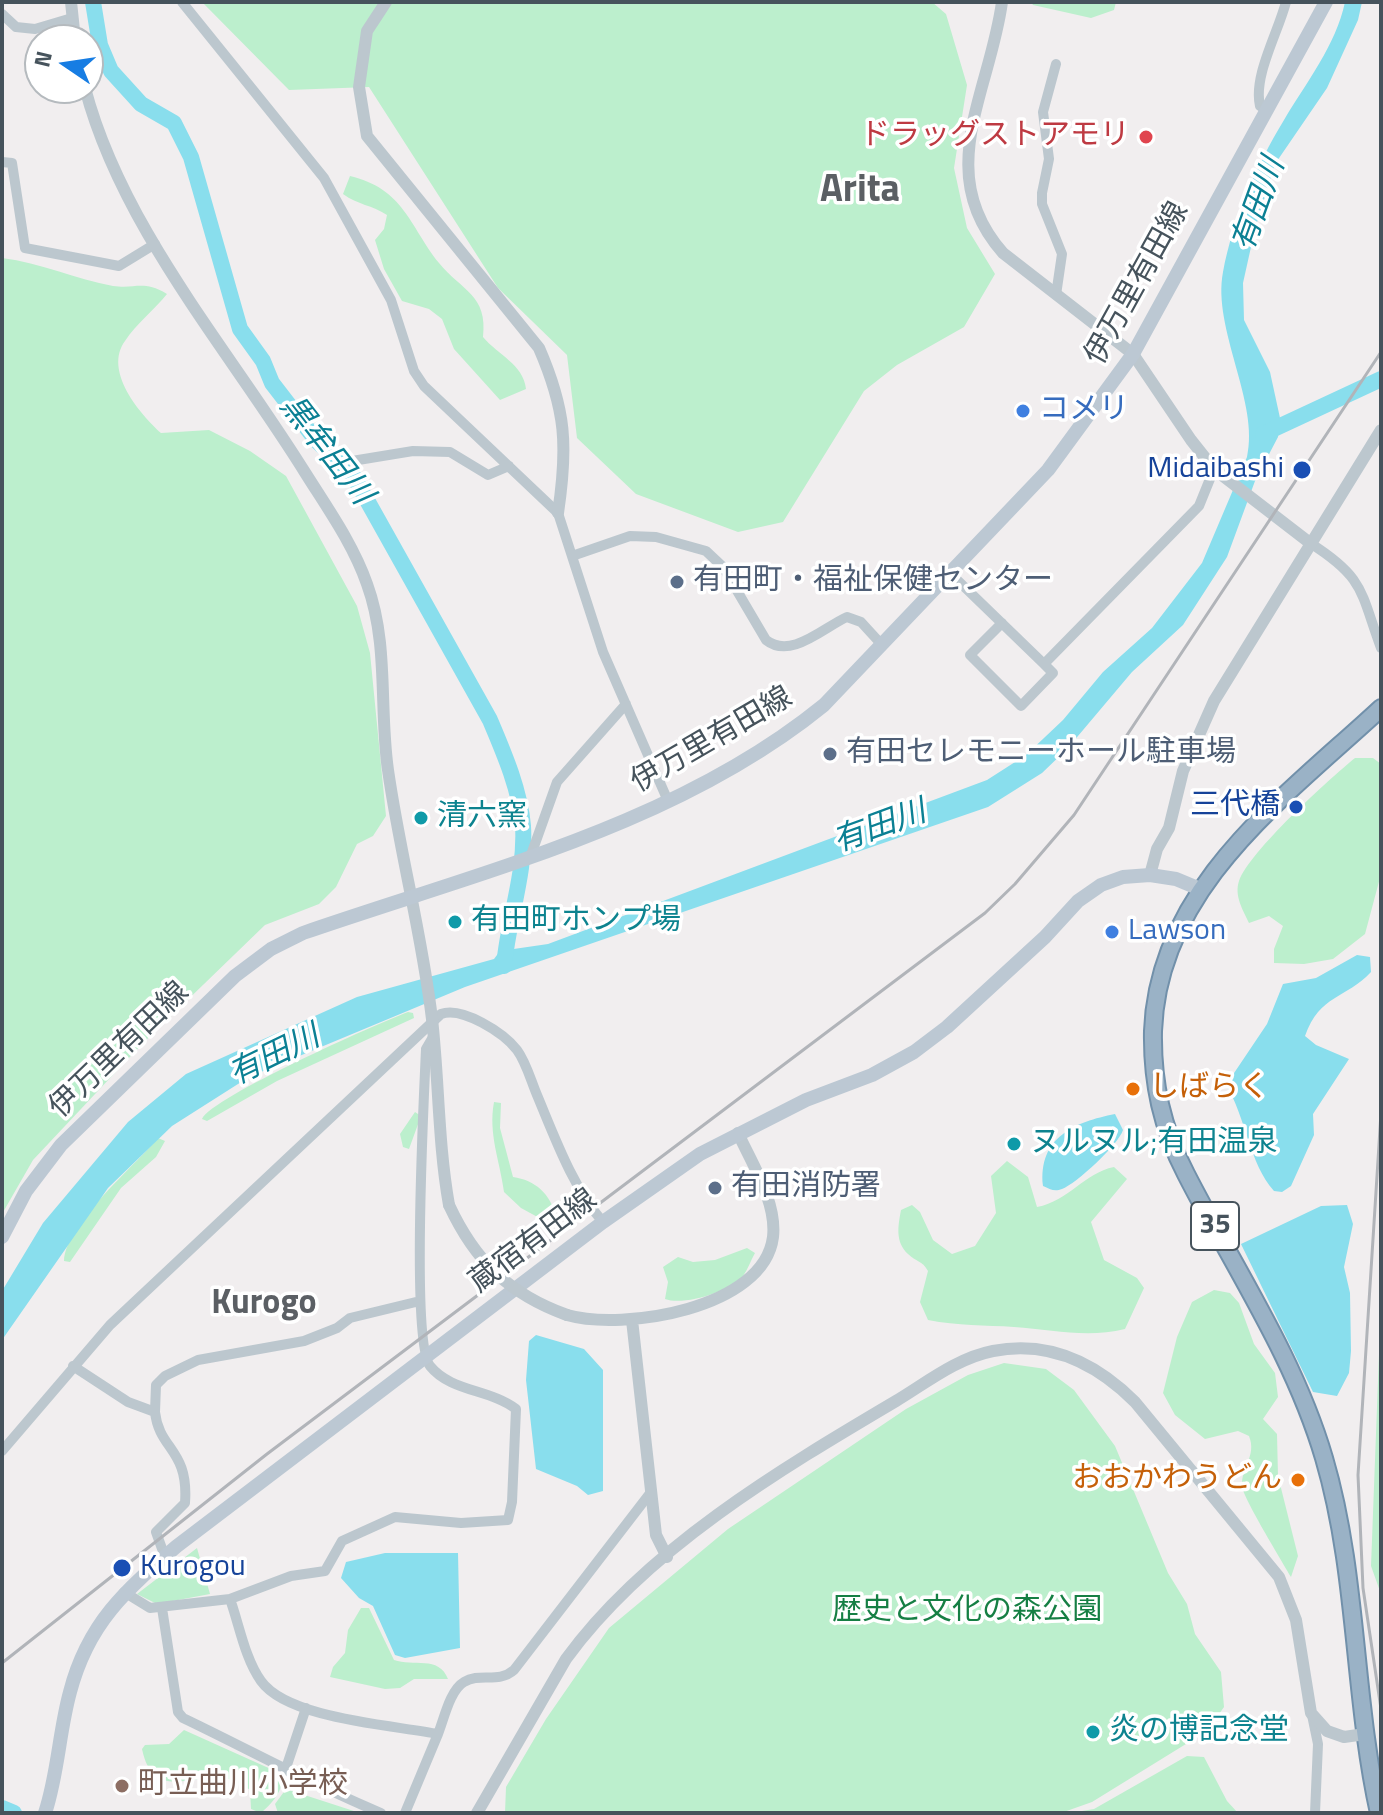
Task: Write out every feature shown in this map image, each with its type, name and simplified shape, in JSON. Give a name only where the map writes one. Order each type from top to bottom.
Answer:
[{"type":"highway","name":"35","points":[[1379,1813],[1365,1734],[1343,1549],[1324,1458],[1283,1353],[1173,1148],[1155,1093],[1154,999],[1167,950],[1200,889],[1260,820],[1381,708]]},
{"type":"main road","name":"伊万里有田線","points":[[2,1237],[26,1191],[61,1145],[235,976],[271,949],[303,933],[531,855],[668,801],[790,733],[824,705],[1048,470],[1133,354],[1326,2]]},
{"type":"main road","name":"蔵宿有田線","points":[[46,1811],[78,1668],[103,1617],[124,1592],[165,1557],[603,1222],[700,1154],[806,1100],[872,1075],[914,1052],[947,1027],[1078,901],[1101,885],[1123,877],[1150,875],[1176,879],[1200,889]]},
{"type":"street","points":[[71,2],[73,24]]},
{"type":"street","points":[[182,2],[324,178],[391,300],[414,371],[424,386],[558,513],[575,555],[603,652],[668,801]]},
{"type":"street","points":[[386,2],[367,31],[359,87],[367,136],[539,348],[557,390],[565,432],[558,513]]},
{"type":"street","points":[[1002,2],[966,159],[967,185],[974,210],[986,234],[1003,253],[1133,354],[1191,440],[1219,472],[1351,573],[1363,591],[1381,648]]},
{"type":"street","points":[[1265,109],[1260,106],[1257,95],[1259,84],[1286,2]]},
{"type":"street","points":[[2,14],[16,27],[35,29],[72,18]]},
{"type":"street","points":[[1056,64],[1043,112],[1049,159],[1042,193],[1044,209],[1062,254],[1056,295]]},
{"type":"street","points":[[90,104],[103,148],[155,244],[287,443],[351,548],[368,585],[383,675],[387,766],[400,841],[414,895],[432,1021],[439,1149],[449,1205],[485,1266],[525,1298],[567,1315],[598,1322],[632,1320],[723,1296],[749,1281],[764,1262],[773,1238],[773,1214],[738,1133]]},
{"type":"street","points":[[2,162],[12,163],[25,248],[119,266],[155,244]]},
{"type":"street","points":[[1150,875],[1157,849],[1169,828],[1183,771],[1200,729],[1381,430]]},
{"type":"street","points":[[352,461],[413,451],[450,452],[488,475],[509,466]]},
{"type":"street","points":[[1044,664],[1199,506],[1219,472]]},
{"type":"street","points":[[575,555],[630,536],[686,544],[706,551],[723,567],[766,640],[774,646],[788,647],[847,617],[861,622],[882,645]]},
{"type":"street","points":[[950,573],[1002,623],[1053,673],[1021,706],[970,655],[1002,623]]},
{"type":"street","points":[[531,855],[557,782],[626,704]]},
{"type":"street","points":[[2,1451],[73,1366],[148,1288],[432,1021],[447,1012],[472,1019],[517,1050],[554,1135],[592,1210],[603,1222]]},
{"type":"street","points":[[124,1592],[150,1608],[230,1599],[291,1576],[325,1571],[342,1541],[395,1517],[461,1523],[508,1520],[516,1409],[501,1398],[456,1385],[432,1368],[425,1357],[420,1301],[426,1049],[433,1037]]},
{"type":"street","points":[[165,1557],[156,1532],[185,1503],[187,1478],[180,1459],[156,1421],[156,1385],[165,1376],[198,1360],[304,1341],[337,1328],[350,1318],[420,1301]]},
{"type":"street","points":[[632,1320],[656,1535],[667,1557]]},
{"type":"street","points":[[477,1813],[574,1647],[603,1614],[667,1557],[765,1480],[956,1365],[995,1351],[1039,1349],[1066,1355],[1111,1378],[1135,1402],[1267,1558],[1287,1594],[1296,1620],[1318,1744],[1315,1813]]},
{"type":"street","points":[[73,1366],[128,1402],[155,1412]]},
{"type":"street","points":[[405,1813],[458,1688],[464,1682],[507,1676],[514,1670],[651,1492]]},
{"type":"street","points":[[230,1599],[261,1682],[306,1708],[345,1719],[438,1734]]},
{"type":"street","points":[[162,1608],[178,1712],[183,1718],[273,1761],[285,1771],[381,1813]]},
{"type":"street","points":[[285,1771],[306,1708]]},
{"type":"street","points":[[1311,1713],[1327,1731],[1344,1737],[1365,1734]]},
{"type":"green space","points":[[202,2],[932,2],[946,14],[967,85],[954,168],[967,228],[995,274],[964,327],[897,365],[864,391],[783,522],[738,532],[636,494],[577,438],[567,355],[498,288],[369,87],[289,90]]},
{"type":"green space","points":[[1031,2],[1116,2],[1114,10],[1091,18]]},
{"type":"green space","points":[[350,176],[382,190],[404,210],[439,263],[472,295],[481,312],[483,337],[515,366],[526,389],[500,400],[454,349],[442,319],[429,309],[402,301],[384,269],[375,240],[384,229],[387,215],[343,194]]},
{"type":"green space","points":[[2,258],[99,283],[121,287],[146,286],[167,294],[125,341],[119,353],[121,378],[143,415],[161,433],[209,430],[250,451],[286,476],[357,606],[370,653],[386,816],[373,836],[357,844],[336,887],[319,904],[265,925],[143,1043],[33,1160],[2,1214]]},
{"type":"green space","points":[[1355,758],[1373,758],[1381,764],[1381,874],[1365,934],[1333,959],[1304,964],[1274,963],[1274,949],[1283,926],[1269,916],[1249,923],[1238,897],[1239,881],[1273,835]]},
{"type":"green space","points":[[408,1012],[413,1013],[414,1018],[277,1081],[207,1121],[202,1119],[212,1109],[263,1079]]},
{"type":"green space","points":[[494,1102],[501,1103],[500,1128],[513,1177],[528,1181],[541,1190],[550,1201],[556,1217],[543,1220],[521,1208],[504,1192],[493,1136]]},
{"type":"green space","points":[[415,1112],[421,1116],[409,1149],[403,1147],[400,1134]]},
{"type":"green space","points":[[158,1138],[165,1141],[156,1157],[121,1188],[70,1262],[64,1261],[76,1230],[88,1213]]},
{"type":"green space","points":[[1007,1161],[1028,1177],[1037,1207],[1058,1199],[1103,1170],[1114,1167],[1127,1179],[1091,1222],[1104,1260],[1137,1278],[1144,1288],[1125,1329],[1098,1333],[1070,1332],[928,1320],[920,1302],[928,1271],[901,1244],[898,1228],[901,1210],[912,1205],[920,1212],[933,1240],[952,1254],[975,1246],[996,1213],[991,1176]]},
{"type":"green space","points":[[747,1248],[755,1253],[743,1276],[728,1287],[694,1299],[665,1299],[668,1282],[663,1267],[678,1257],[693,1262],[715,1260]]},
{"type":"green space","points":[[1214,1290],[1230,1293],[1239,1303],[1254,1344],[1275,1373],[1278,1397],[1263,1419],[1277,1434],[1278,1476],[1298,1556],[1291,1577],[1244,1493],[1244,1473],[1251,1450],[1249,1436],[1238,1431],[1205,1439],[1175,1415],[1163,1393],[1177,1337],[1192,1302]]},
{"type":"green space","points":[[1381,1301],[1381,1594],[1371,1566]]},
{"type":"green space","name":"歴史と文化の森公園","points":[[1004,1363],[1046,1369],[1074,1390],[1115,1446],[1168,1573],[1187,1604],[1195,1634],[1221,1672],[1224,1707],[1207,1731],[1092,1802],[1061,1813],[505,1813],[506,1787],[546,1719],[609,1628],[728,1529],[906,1409],[968,1375]]},
{"type":"green space","points":[[197,1548],[210,1594],[157,1604],[137,1594]]},
{"type":"green space","points":[[361,1608],[369,1608],[394,1660],[432,1664],[448,1679],[414,1679],[400,1688],[385,1689],[330,1677],[333,1667],[345,1653],[348,1630]]},
{"type":"green space","points":[[184,1730],[273,1770],[282,1781],[274,1799],[261,1813],[251,1809],[250,1790],[234,1781],[218,1778],[172,1781],[159,1778],[149,1768],[142,1749],[145,1745],[169,1744]]},
{"type":"green space","points":[[1187,1756],[1204,1757],[1227,1801],[1238,1813],[1070,1813],[1094,1809]]},
{"type":"green space","points":[[286,1789],[360,1813],[278,1813],[275,1804]]},
{"type":"water","name":"有田川","points":[[1345,2],[1362,2],[1358,20],[1327,88],[1275,164],[1255,229],[1243,283],[1244,320],[1270,372],[1280,418],[1278,437],[1255,481],[1227,557],[1183,625],[1132,672],[1067,749],[1042,773],[988,807],[465,987],[249,1077],[172,1126],[108,1188],[2,1340],[2,1291],[43,1223],[128,1122],[186,1074],[357,997],[494,959],[500,951],[548,944],[987,780],[1026,755],[1063,720],[1103,672],[1152,628],[1202,563],[1247,457],[1247,413],[1224,317],[1221,294],[1223,272],[1239,213],[1255,174],[1328,48]]},
{"type":"water","points":[[1357,955],[1370,957],[1371,972],[1326,1004],[1311,1022],[1305,1036],[1316,1045],[1349,1059],[1313,1114],[1314,1135],[1291,1186],[1282,1192],[1274,1191],[1253,1154],[1226,1085],[1267,1024],[1283,984],[1316,978]]},
{"type":"water","points":[[1115,1114],[1123,1130],[1106,1154],[1062,1189],[1043,1186],[1047,1155],[1062,1135],[1073,1127]]},
{"type":"water","points":[[1347,1205],[1353,1224],[1344,1267],[1350,1293],[1351,1351],[1349,1373],[1337,1396],[1313,1392],[1241,1244],[1321,1206]]},
{"type":"water","points":[[536,1335],[584,1349],[603,1370],[603,1491],[588,1495],[577,1486],[536,1469],[526,1380],[529,1341]]},
{"type":"water","points":[[385,1553],[458,1553],[460,1648],[405,1658],[395,1655],[373,1606],[359,1598],[341,1578],[346,1562]]},
{"type":"waterway","name":"黒牟田川","points":[[93,2],[100,45],[111,71],[141,104],[174,123],[191,157],[240,329],[263,361],[272,383],[316,440],[354,477],[490,720],[515,785],[523,826],[522,861],[504,966]]},
{"type":"waterway","points":[[1263,434],[1381,379]]},
{"type":"waterway","points":[[2,1808],[14,1813]]},
{"type":"railway","points":[[2,1663],[267,1454],[985,913],[1015,884],[1074,815],[1381,352]]},
{"type":"railway","points":[[1381,1113],[1358,1475],[1363,1588],[1381,1709]]},
{"type":"place","name":"ドラッグストアモリ","points":[[1146,137]]},
{"type":"place","name":"コメリ","points":[[1023,411]]},
{"type":"place","name":"Midaibashi","points":[[1302,470]]},
{"type":"place","name":"有田町・福祉保健センター","points":[[677,582]]},
{"type":"place","name":"有田セレモニーホール駐車場","points":[[830,754]]},
{"type":"place","name":"三代橋","points":[[1296,807]]},
{"type":"place","name":"清六窯","points":[[421,818]]},
{"type":"place","name":"有田町ホンプ場","points":[[455,922]]},
{"type":"place","name":"Lawson","points":[[1112,932]]},
{"type":"place","name":"しばらく","points":[[1133,1089]]},
{"type":"place","name":"ヌルヌル;有田温泉","points":[[1014,1144]]},
{"type":"place","name":"有田消防署","points":[[715,1188]]},
{"type":"place","name":"おおかわうどん","points":[[1298,1480]]},
{"type":"place","name":"Kurogou","points":[[122,1568]]},
{"type":"place","name":"炎の博記念堂","points":[[1093,1732]]},
{"type":"place","name":"町立曲川小学校","points":[[122,1786]]},
{"type":"district","name":"Arita","points":[[860,192]]},
{"type":"district","name":"Kurogo","points":[[264,1305]]}]
